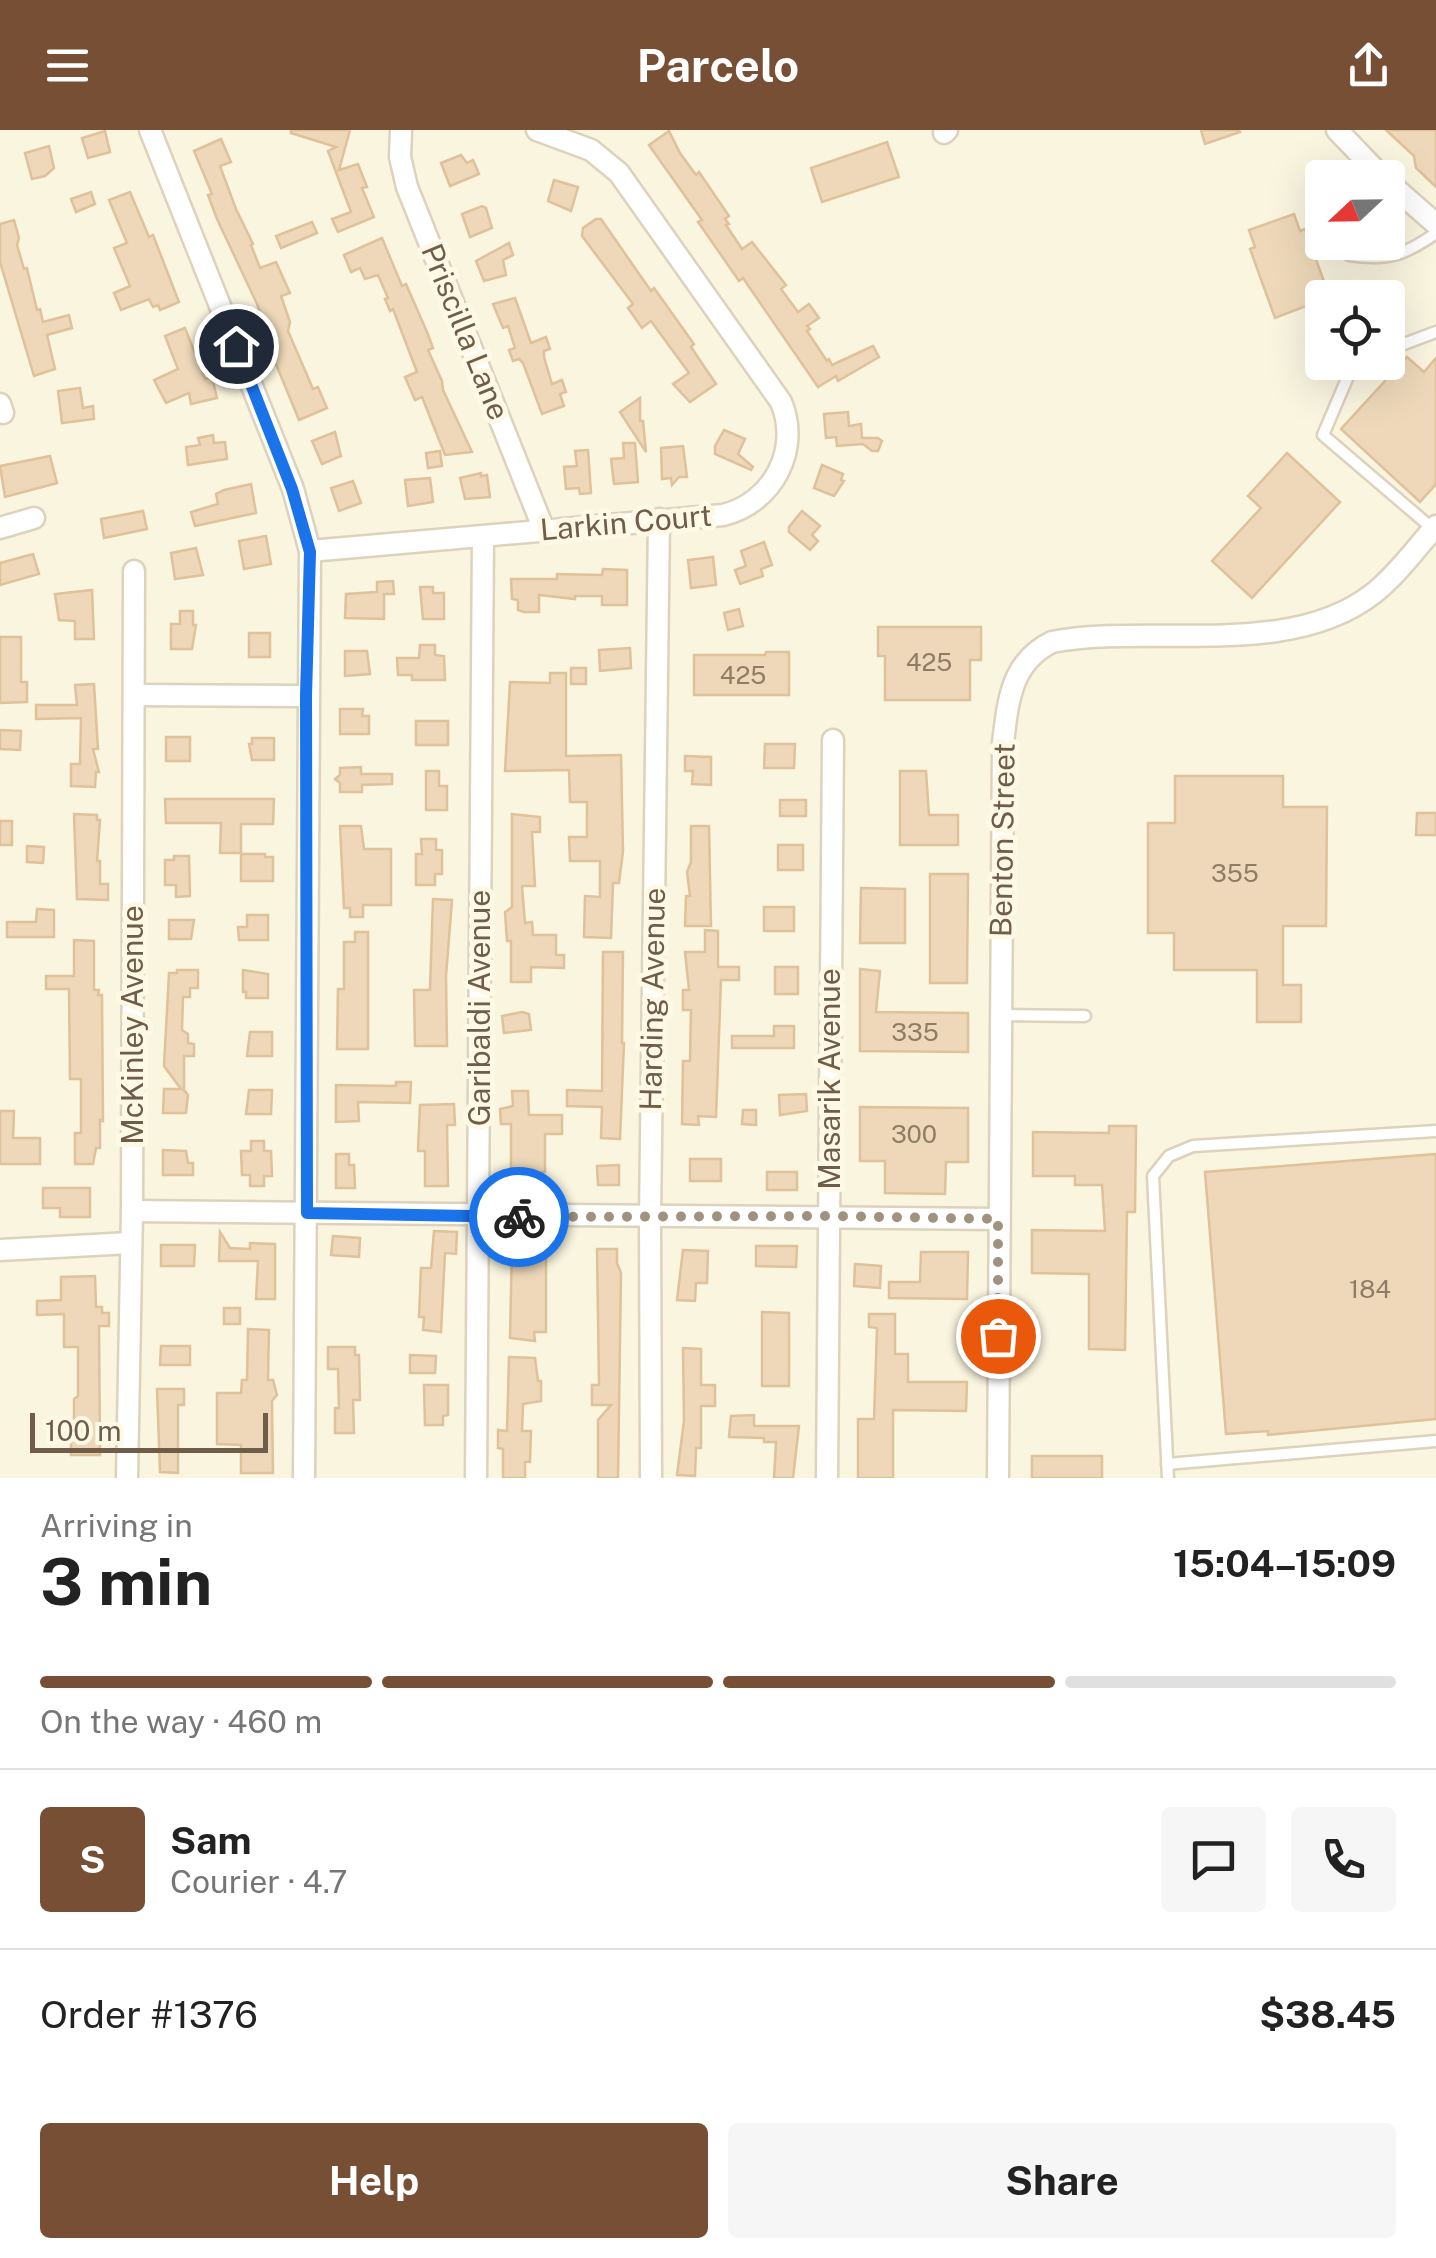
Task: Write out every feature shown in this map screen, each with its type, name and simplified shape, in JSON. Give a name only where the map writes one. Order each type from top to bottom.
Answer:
[{"type":"street","points":[[150,130],[292,489],[310,552],[306,696],[304,1478]]},
{"type":"street","name":"Priscilla Lane","points":[[401,130],[402,166],[408,187],[544,530]]},
{"type":"street","name":"Larkin Court","points":[[310,552],[723,516],[758,501],[771,486],[789,434],[781,402],[619,173],[591,150],[537,130]]},
{"type":"street","points":[[1337,130],[1364,160]]},
{"type":"street","points":[[1405,198],[1436,224]]},
{"type":"street","points":[[0,528],[34,518]]},
{"type":"street","name":"Harding Avenue","points":[[651,1478],[658,520]]},
{"type":"street","name":"Benton Street","points":[[998,1478],[1003,743],[1012,685],[1022,665],[1038,649],[1068,639],[1244,632],[1321,620],[1372,594],[1434,527]]},
{"type":"street","name":"Garibaldi Avenue","points":[[476,1478],[483,537]]},
{"type":"street","name":"McKinley Avenue","points":[[127,1478],[134,572]]},
{"type":"street","points":[[134,695],[306,696]]},
{"type":"street","name":"Masarik Avenue","points":[[827,1478],[833,740]]},
{"type":"street","points":[[132,1211],[998,1219]]},
{"type":"street","points":[[0,1250],[130,1243]]},
{"type":"lane","points":[[1405,254],[1436,233]]},
{"type":"lane","points":[[1405,344],[1436,332]]},
{"type":"lane","points":[[1347,380],[1323,436],[1434,527]]},
{"type":"lane","points":[[1000,1015],[1085,1016]]},
{"type":"lane","points":[[1168,1478],[1152,1176],[1169,1156],[1193,1146],[1436,1131]]},
{"type":"lane","points":[[1167,1464],[1436,1441]]},
{"type":"building","points":[[291,130],[350,130],[339,170],[358,164],[367,187],[362,188],[374,217],[338,232],[332,219],[351,212],[328,151],[336,147]]},
{"type":"building","points":[[1201,130],[1239,130],[1240,132],[1205,144]]},
{"type":"building","points":[[1386,130],[1436,130],[1436,187],[1416,168],[1414,156]]},
{"type":"building","points":[[105,131],[110,152],[88,158],[82,138]]},
{"type":"building","points":[[669,131],[680,153],[696,175],[699,172],[729,216],[726,225],[742,249],[752,242],[786,285],[781,289],[798,312],[809,304],[819,318],[807,326],[807,331],[827,361],[832,365],[873,346],[879,357],[838,381],[836,376],[818,387],[743,278],[739,281],[649,145]]},
{"type":"building","points":[[221,139],[231,162],[220,166],[236,209],[260,268],[276,262],[290,293],[281,296],[290,322],[288,331],[313,389],[318,387],[327,408],[299,420],[257,304],[217,219],[208,195],[212,194],[194,151]]},
{"type":"building","points":[[887,142],[899,177],[822,202],[811,168]]},
{"type":"building","points":[[49,146],[54,168],[45,176],[32,179],[25,153]]},
{"type":"building","points":[[461,155],[467,163],[473,160],[479,174],[450,186],[441,163]]},
{"type":"building","points":[[554,180],[578,187],[571,211],[548,201]]},
{"type":"building","points":[[91,192],[95,204],[76,212],[71,199]]},
{"type":"building","points":[[130,192],[149,237],[153,235],[179,302],[160,310],[149,299],[121,310],[114,293],[130,286],[114,248],[127,243],[109,200]]},
{"type":"building","points":[[482,206],[492,228],[470,237],[462,214]]},
{"type":"building","points":[[1294,214],[1300,231],[1305,229],[1305,260],[1316,260],[1323,280],[1305,280],[1305,307],[1275,318],[1250,249],[1255,247],[1249,230]]},
{"type":"building","points":[[601,219],[651,291],[654,288],[694,344],[691,347],[716,384],[690,402],[673,384],[689,373],[651,321],[642,328],[628,308],[633,304],[582,236],[583,228]]},
{"type":"building","points":[[14,220],[17,245],[43,322],[69,315],[72,328],[47,335],[55,369],[34,376],[0,262],[0,224]]},
{"type":"building","points":[[312,222],[317,233],[281,248],[276,236]]},
{"type":"building","points":[[382,238],[427,332],[433,348],[428,350],[443,390],[472,452],[445,455],[422,397],[415,400],[405,377],[417,372],[378,275],[365,279],[360,268],[351,272],[344,255]]},
{"type":"building","points":[[509,243],[513,255],[503,260],[506,275],[484,281],[476,261]]},
{"type":"building","points":[[515,298],[531,343],[546,337],[550,349],[544,351],[544,357],[552,384],[562,380],[566,392],[560,394],[564,406],[542,414],[523,363],[519,359],[513,361],[509,350],[515,348],[508,326],[503,328],[493,304]]},
{"type":"building","points":[[185,328],[205,379],[212,377],[217,398],[191,404],[189,393],[166,403],[154,380],[178,369],[165,336]]},
{"type":"building","points":[[1436,358],[1436,484],[1420,502],[1341,429],[1386,380],[1405,380],[1405,359],[1424,372]]},
{"type":"building","points":[[80,388],[83,408],[93,406],[94,419],[62,423],[58,391]]},
{"type":"building","points":[[640,398],[640,421],[646,452],[620,412]]},
{"type":"building","points":[[848,412],[849,426],[861,424],[862,438],[882,441],[878,451],[863,444],[837,446],[836,437],[826,438],[824,414]]},
{"type":"building","points":[[724,430],[745,439],[738,454],[753,467],[751,470],[715,454]]},
{"type":"building","points":[[335,432],[341,456],[322,464],[312,441]]},
{"type":"building","points":[[213,435],[214,443],[225,442],[227,459],[188,465],[186,447],[200,445],[198,438]]},
{"type":"building","points":[[623,443],[635,443],[638,482],[614,484],[611,459],[624,458]]},
{"type":"building","points":[[683,446],[687,477],[679,477],[672,485],[671,478],[662,479],[661,448]]},
{"type":"building","points":[[588,450],[591,493],[580,494],[579,488],[566,489],[564,467],[577,466],[575,451]]},
{"type":"building","points":[[440,451],[442,466],[428,468],[426,453]]},
{"type":"building","points":[[1287,453],[1340,502],[1252,598],[1212,561],[1261,508],[1248,496]]},
{"type":"building","points":[[50,456],[57,483],[5,497],[0,466]]},
{"type":"building","points":[[822,465],[843,474],[844,481],[834,496],[814,488]]},
{"type":"building","points":[[487,475],[490,497],[465,499],[460,478]]},
{"type":"building","points":[[430,478],[433,502],[408,506],[405,480]]},
{"type":"building","points":[[353,481],[361,503],[339,511],[331,488]]},
{"type":"building","points":[[251,484],[256,513],[195,526],[191,512],[218,504],[216,494],[224,490]]},
{"type":"building","points":[[143,511],[147,529],[104,538],[101,519]]},
{"type":"building","points":[[802,511],[820,526],[812,535],[818,541],[810,550],[789,532]]},
{"type":"building","points":[[266,536],[271,564],[244,569],[239,541]]},
{"type":"building","points":[[764,542],[772,565],[761,569],[763,576],[740,584],[735,570],[746,566],[741,551]]},
{"type":"building","points":[[196,548],[203,575],[175,579],[171,553]]},
{"type":"building","points":[[33,554],[39,574],[0,585],[0,563]]},
{"type":"building","points":[[713,557],[716,585],[691,588],[688,560]]},
{"type":"building","points":[[603,569],[627,570],[627,605],[602,605],[602,596],[575,599],[539,595],[539,612],[524,612],[518,610],[518,600],[512,599],[511,579],[602,575]]},
{"type":"building","points":[[393,581],[394,594],[384,594],[384,619],[345,618],[346,594],[377,592],[377,582]]},
{"type":"building","points":[[420,587],[433,587],[433,593],[444,593],[444,619],[423,619]]},
{"type":"building","points":[[92,590],[94,639],[75,639],[75,621],[59,620],[55,594]]},
{"type":"building","points":[[739,609],[743,626],[728,630],[724,613]]},
{"type":"building","points":[[180,611],[193,611],[196,625],[192,649],[171,649],[171,624],[180,624]]},
{"type":"building","points":[[878,627],[981,627],[981,660],[970,660],[970,700],[885,700],[885,656],[878,656]]},
{"type":"building","points":[[249,633],[270,633],[270,657],[249,657]]},
{"type":"building","points":[[0,637],[21,637],[21,682],[27,682],[27,702],[0,703]]},
{"type":"building","points":[[420,645],[435,645],[435,655],[444,656],[445,680],[412,680],[412,675],[398,675],[397,658],[419,658]]},
{"type":"building","points":[[630,648],[631,668],[600,671],[599,650]]},
{"type":"building","points":[[345,651],[367,651],[370,674],[345,676]]},
{"type":"building","points":[[789,652],[789,695],[694,695],[694,655]]},
{"type":"building","points":[[571,668],[586,668],[586,684],[571,684]]},
{"type":"building","points":[[550,673],[566,673],[566,756],[621,755],[623,851],[619,883],[613,883],[611,938],[584,937],[585,896],[600,897],[600,861],[570,861],[569,837],[587,837],[587,802],[570,802],[569,770],[505,771],[510,682],[550,683]]},
{"type":"building","points":[[94,684],[98,749],[93,749],[99,772],[95,787],[71,786],[71,764],[80,764],[81,718],[36,719],[36,705],[77,705],[75,685]]},
{"type":"building","points":[[340,709],[363,709],[362,716],[369,716],[369,734],[340,734]]},
{"type":"building","points":[[416,721],[448,721],[448,745],[416,745]]},
{"type":"building","points":[[0,730],[21,731],[20,750],[0,749]]},
{"type":"building","points":[[166,737],[190,737],[190,761],[166,761]]},
{"type":"building","points":[[252,738],[274,738],[274,760],[252,760]]},
{"type":"building","points":[[765,744],[795,744],[794,768],[764,768]]},
{"type":"building","points":[[685,756],[711,757],[711,785],[692,784],[693,771],[685,771]]},
{"type":"building","points":[[361,767],[361,774],[392,774],[392,784],[362,785],[362,792],[340,792],[340,783],[335,779],[340,768]]},
{"type":"building","points":[[426,771],[439,771],[439,786],[447,786],[447,810],[426,810]]},
{"type":"building","points":[[900,771],[926,771],[929,815],[958,815],[958,845],[900,845]]},
{"type":"building","points":[[1175,776],[1283,776],[1283,807],[1327,807],[1326,926],[1283,926],[1283,985],[1301,985],[1301,1022],[1257,1022],[1257,970],[1174,970],[1174,933],[1148,933],[1148,823],[1175,823]]},
{"type":"building","points":[[165,799],[274,799],[273,824],[241,824],[241,853],[220,853],[221,823],[166,823]]},
{"type":"building","points":[[780,800],[806,800],[806,816],[780,816]]},
{"type":"building","points":[[1417,813],[1436,813],[1436,835],[1416,835]]},
{"type":"building","points":[[74,814],[97,815],[100,820],[97,861],[100,884],[108,884],[108,900],[77,899]]},
{"type":"building","points":[[512,814],[540,817],[540,832],[532,832],[535,886],[522,886],[525,923],[532,922],[533,935],[556,935],[556,955],[564,955],[564,968],[531,967],[531,982],[511,982],[511,941],[507,941],[505,912],[512,907]]},
{"type":"building","points":[[0,821],[12,821],[12,845],[0,845]]},
{"type":"building","points":[[340,826],[361,826],[364,849],[391,849],[391,905],[363,905],[363,917],[350,917],[350,908],[344,908]]},
{"type":"building","points":[[691,826],[709,826],[711,926],[685,926],[686,896],[690,896],[687,872],[691,862]]},
{"type":"building","points":[[421,839],[436,839],[436,850],[442,850],[442,874],[435,874],[435,885],[416,885],[416,854],[422,854]]},
{"type":"building","points":[[778,845],[803,845],[803,870],[778,870]]},
{"type":"building","points":[[27,846],[44,847],[43,863],[27,862]]},
{"type":"building","points":[[241,854],[273,857],[273,881],[241,881]]},
{"type":"building","points":[[174,856],[189,856],[190,896],[176,897],[176,885],[165,885],[165,860],[174,860]]},
{"type":"building","points":[[930,874],[968,874],[967,983],[930,983]]},
{"type":"building","points":[[861,888],[905,889],[905,943],[860,943]]},
{"type":"building","points":[[433,899],[452,900],[446,976],[447,1046],[415,1046],[414,990],[430,990]]},
{"type":"building","points":[[764,907],[794,907],[794,931],[764,931]]},
{"type":"building","points":[[37,909],[54,910],[54,937],[7,937],[7,922],[36,922]]},
{"type":"building","points":[[247,915],[268,915],[268,940],[239,940],[238,927],[247,927]]},
{"type":"building","points":[[169,920],[194,920],[191,939],[169,939]]},
{"type":"building","points":[[705,930],[718,931],[718,967],[739,967],[739,980],[721,980],[716,1117],[698,1116],[699,1125],[682,1124],[683,1061],[690,1061],[691,1010],[683,1010],[683,990],[689,990],[685,952],[705,952]]},
{"type":"building","points":[[355,932],[368,932],[368,1049],[337,1049],[338,989],[344,989],[344,942],[355,942]]},
{"type":"building","points":[[74,940],[94,941],[94,990],[102,995],[103,1121],[100,1120],[100,1148],[96,1148],[93,1164],[75,1164],[75,1133],[81,1133],[81,1079],[70,1079],[69,989],[46,989],[46,976],[74,976]]},
{"type":"building","points":[[603,952],[623,952],[620,1139],[601,1138],[602,1107],[567,1106],[567,1090],[602,1091]]},
{"type":"building","points":[[775,967],[798,967],[798,994],[775,994]]},
{"type":"building","points":[[860,969],[880,971],[876,1012],[968,1013],[968,1052],[860,1051]]},
{"type":"building","points":[[198,970],[198,988],[190,988],[190,997],[183,997],[182,1030],[188,1034],[188,1043],[194,1044],[194,1056],[184,1056],[186,1113],[163,1113],[164,1089],[181,1089],[164,1066],[169,973]]},
{"type":"building","points":[[243,970],[268,974],[268,998],[246,998]]},
{"type":"building","points":[[529,1014],[531,1030],[504,1033],[502,1016]]},
{"type":"building","points":[[774,1026],[794,1026],[794,1048],[732,1048],[732,1036],[774,1036]]},
{"type":"building","points":[[250,1032],[272,1032],[272,1056],[247,1056]]},
{"type":"building","points":[[396,1082],[411,1082],[410,1103],[358,1102],[359,1121],[336,1122],[336,1085],[396,1086]]},
{"type":"building","points":[[249,1090],[272,1090],[271,1114],[246,1114]]},
{"type":"building","points":[[512,1091],[528,1091],[529,1115],[562,1115],[562,1134],[545,1134],[545,1172],[533,1174],[534,1188],[511,1188],[511,1124],[501,1124],[500,1109],[513,1106]]},
{"type":"building","points":[[806,1094],[807,1111],[780,1115],[779,1095]]},
{"type":"building","points":[[454,1104],[455,1125],[447,1125],[448,1186],[425,1186],[425,1151],[418,1151],[420,1105]]},
{"type":"building","points":[[860,1107],[968,1108],[968,1162],[946,1162],[945,1194],[885,1193],[885,1161],[860,1161]]},
{"type":"building","points":[[743,1110],[756,1110],[756,1125],[742,1124]]},
{"type":"building","points":[[0,1111],[14,1111],[13,1138],[40,1138],[40,1164],[0,1164]]},
{"type":"building","points":[[1109,1126],[1136,1126],[1135,1212],[1127,1212],[1125,1350],[1089,1349],[1089,1274],[1032,1273],[1032,1230],[1105,1231],[1102,1185],[1075,1185],[1075,1176],[1033,1176],[1033,1132],[1109,1133]]},
{"type":"building","points":[[251,1141],[264,1141],[264,1151],[271,1151],[272,1176],[264,1176],[264,1186],[250,1186],[250,1175],[242,1175],[241,1151],[251,1151]]},
{"type":"building","points":[[163,1150],[186,1151],[188,1163],[193,1163],[193,1175],[163,1175]]},
{"type":"building","points":[[336,1154],[349,1154],[349,1165],[354,1165],[355,1188],[336,1188]]},
{"type":"building","points":[[1436,1154],[1436,1419],[1268,1435],[1268,1431],[1226,1434],[1205,1172]]},
{"type":"building","points":[[690,1159],[721,1159],[721,1181],[690,1181]]},
{"type":"building","points":[[619,1165],[619,1185],[598,1185],[597,1166]]},
{"type":"building","points":[[767,1172],[797,1172],[797,1190],[767,1190]]},
{"type":"building","points":[[43,1188],[90,1188],[90,1217],[60,1217],[60,1208],[43,1208]]},
{"type":"building","points":[[434,1231],[457,1232],[456,1254],[445,1253],[441,1332],[423,1330],[424,1317],[419,1317],[421,1268],[431,1268]]},
{"type":"building","points":[[220,1232],[230,1248],[250,1249],[250,1243],[275,1244],[275,1299],[256,1299],[258,1261],[219,1261]]},
{"type":"building","points":[[333,1236],[360,1238],[359,1257],[331,1255]]},
{"type":"building","points":[[512,1244],[543,1244],[546,1252],[546,1332],[534,1332],[535,1341],[510,1338]]},
{"type":"building","points":[[161,1245],[195,1245],[194,1266],[161,1266]]},
{"type":"building","points":[[756,1246],[797,1246],[796,1267],[756,1266]]},
{"type":"building","points":[[597,1249],[617,1249],[621,1273],[618,1478],[598,1478],[598,1420],[611,1405],[592,1405],[592,1385],[599,1385]]},
{"type":"building","points":[[683,1250],[708,1251],[707,1283],[696,1283],[695,1301],[677,1300]]},
{"type":"building","points":[[921,1252],[968,1252],[967,1299],[889,1298],[889,1282],[920,1282]]},
{"type":"building","points":[[855,1264],[881,1266],[880,1288],[854,1286]]},
{"type":"building","points":[[95,1276],[96,1307],[109,1313],[109,1326],[99,1326],[100,1455],[71,1455],[74,1399],[78,1396],[78,1347],[64,1347],[64,1314],[37,1315],[37,1301],[61,1300],[61,1277]]},
{"type":"building","points":[[224,1308],[240,1308],[240,1324],[224,1324]]},
{"type":"building","points":[[762,1312],[789,1313],[789,1386],[762,1386]]},
{"type":"building","points":[[869,1314],[895,1314],[895,1354],[908,1354],[908,1382],[967,1382],[966,1411],[893,1410],[893,1478],[858,1478],[858,1419],[874,1419],[877,1328],[869,1327]]},
{"type":"building","points":[[248,1329],[269,1330],[268,1380],[273,1380],[277,1395],[272,1401],[273,1473],[241,1473],[241,1445],[217,1444],[217,1393],[241,1393],[242,1380],[247,1380]]},
{"type":"building","points":[[161,1346],[190,1346],[190,1365],[160,1365]]},
{"type":"building","points":[[328,1347],[355,1347],[355,1355],[359,1355],[360,1400],[353,1400],[354,1433],[335,1433],[338,1369],[328,1369]]},
{"type":"building","points":[[683,1348],[701,1349],[701,1385],[715,1385],[715,1406],[701,1406],[701,1448],[696,1448],[695,1476],[677,1475],[684,1421]]},
{"type":"building","points":[[410,1355],[436,1356],[435,1373],[410,1373]]},
{"type":"building","points":[[509,1357],[535,1358],[541,1381],[541,1401],[523,1404],[522,1431],[531,1431],[525,1478],[503,1478],[503,1449],[498,1448],[498,1430],[507,1431]]},
{"type":"building","points":[[424,1385],[448,1385],[448,1415],[443,1416],[443,1425],[425,1425]]},
{"type":"building","points":[[157,1389],[184,1389],[184,1405],[178,1405],[178,1473],[160,1472]]},
{"type":"building","points":[[754,1415],[754,1426],[799,1426],[793,1478],[774,1478],[776,1442],[729,1437],[731,1416]]},
{"type":"building","points":[[1032,1456],[1102,1456],[1102,1478],[1032,1478]]},
{"type":"way so far","points":[[519,1217],[998,1219],[998,1336]]},
{"type":"route","points":[[236,346],[292,489],[310,552],[306,696],[307,1213],[519,1217]]}]
